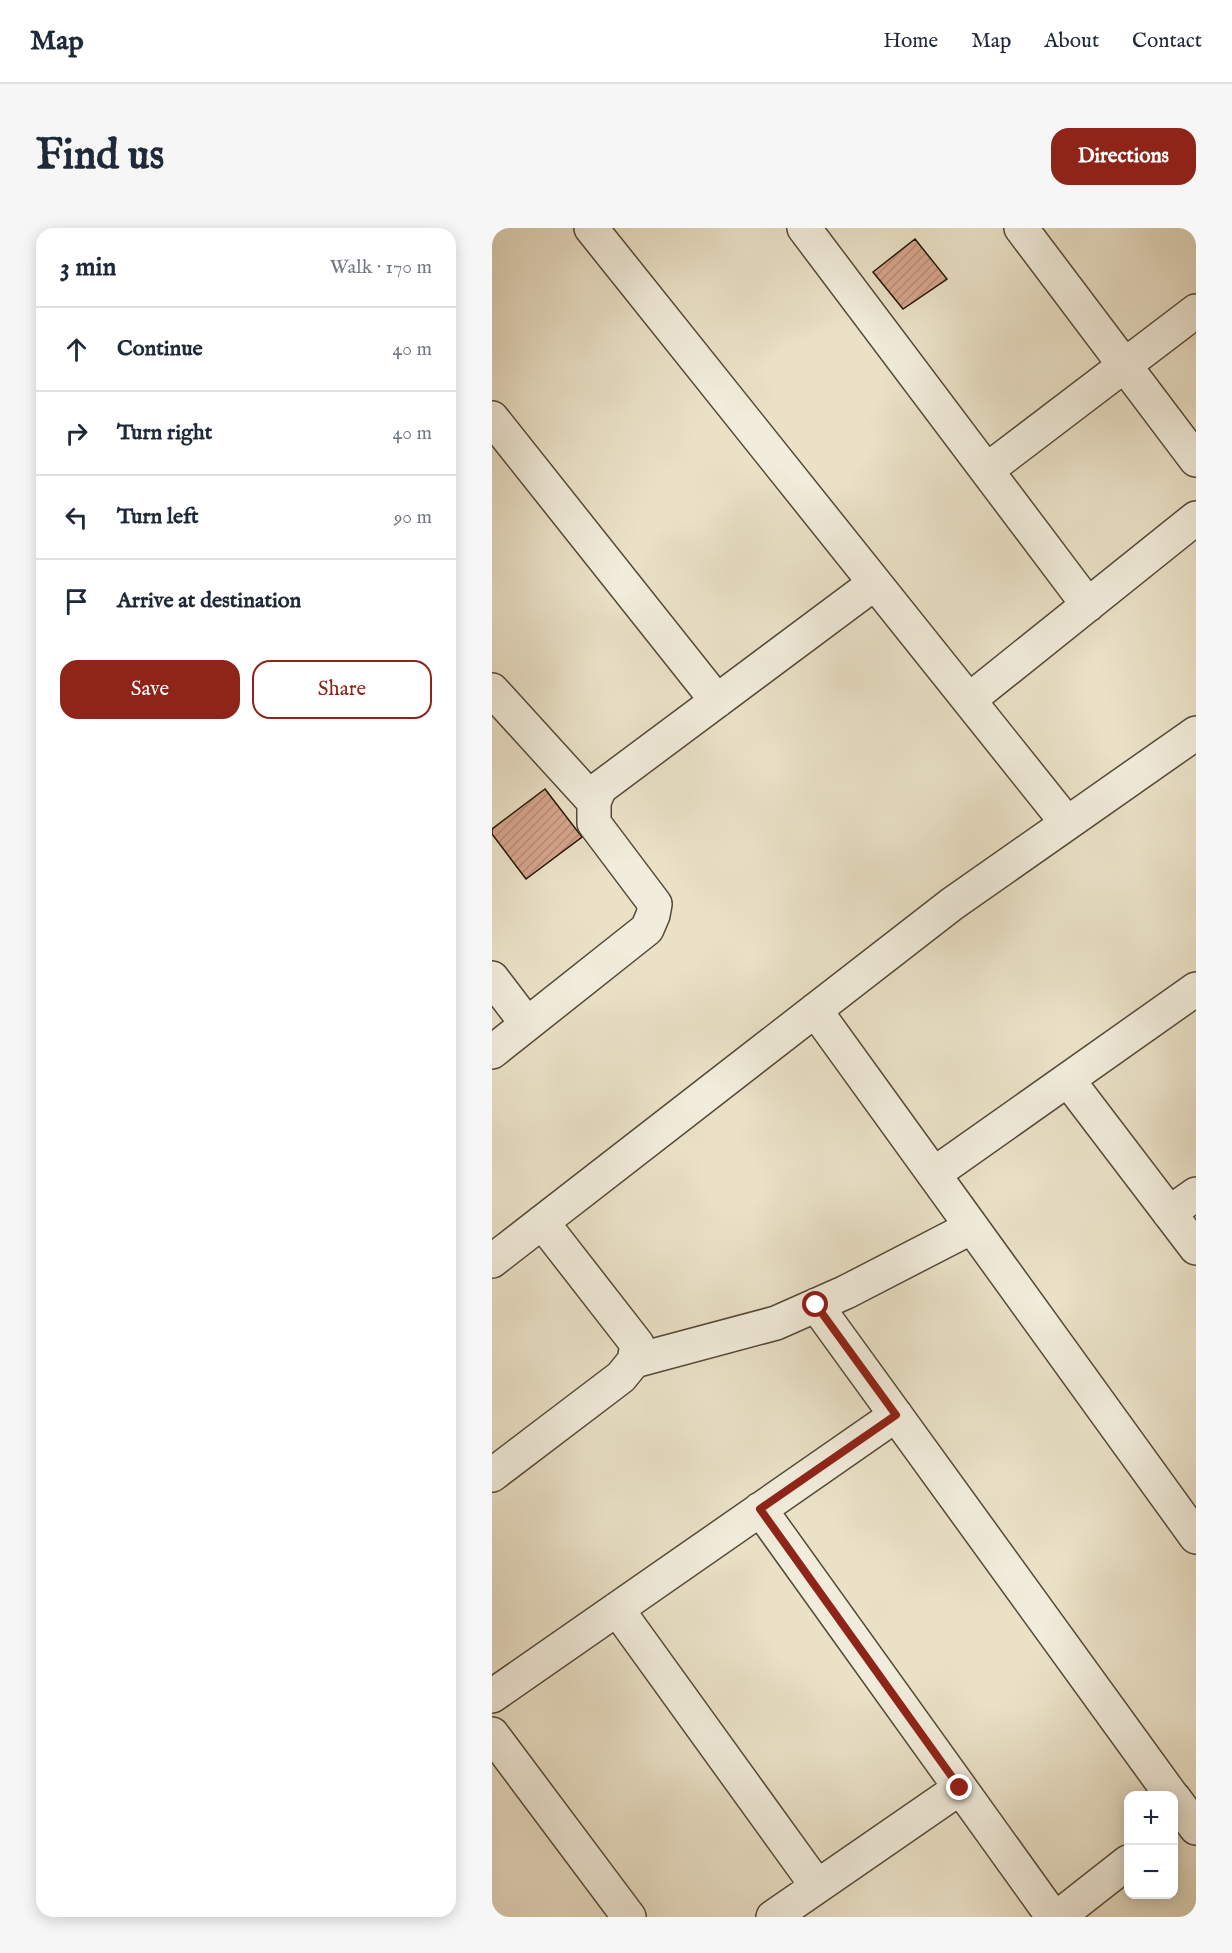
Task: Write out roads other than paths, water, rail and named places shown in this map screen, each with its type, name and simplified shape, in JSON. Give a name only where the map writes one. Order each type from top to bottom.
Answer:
[{"type":"street","points":[[804,228],[1088,605]]},
{"type":"street","points":[[601,231],[875,583],[1067,823]]},
{"type":"street","points":[[1029,231],[1125,366],[1196,460]]},
{"type":"street","points":[[987,470],[1196,311]]},
{"type":"street","points":[[492,418],[717,701]]},
{"type":"street","points":[[969,700],[1196,518]]},
{"type":"street","points":[[492,1052],[647,929],[653,915],[655,904],[594,823],[594,802],[600,788],[875,583]]},
{"type":"street","points":[[492,690],[594,802]]},
{"type":"street","points":[[492,1261],[952,904],[1196,733]]},
{"type":"street","points":[[492,978],[527,1024]]},
{"type":"street","points":[[934,1174],[1196,989]]},
{"type":"street","points":[[815,1010],[1196,1537]]},
{"type":"street","points":[[1068,1080],[1196,1248]]},
{"type":"street","points":[[1169,1213],[1196,1194]]},
{"type":"street","points":[[492,1474],[621,1377],[634,1361],[637,1344],[542,1222]]},
{"type":"street","points":[[634,1361],[776,1323],[972,1227]]},
{"type":"street","points":[[816,1305],[1183,1812]]},
{"type":"street","points":[[492,1696],[896,1415]]},
{"type":"street","points":[[760,1509],[1053,1917]]},
{"type":"street","points":[[617,1609],[817,1887]]},
{"type":"street","points":[[492,1734],[629,1917]]},
{"type":"street","points":[[773,1917],[960,1788]]},
{"type":"street","points":[[1058,1917],[1124,1865]]}]
